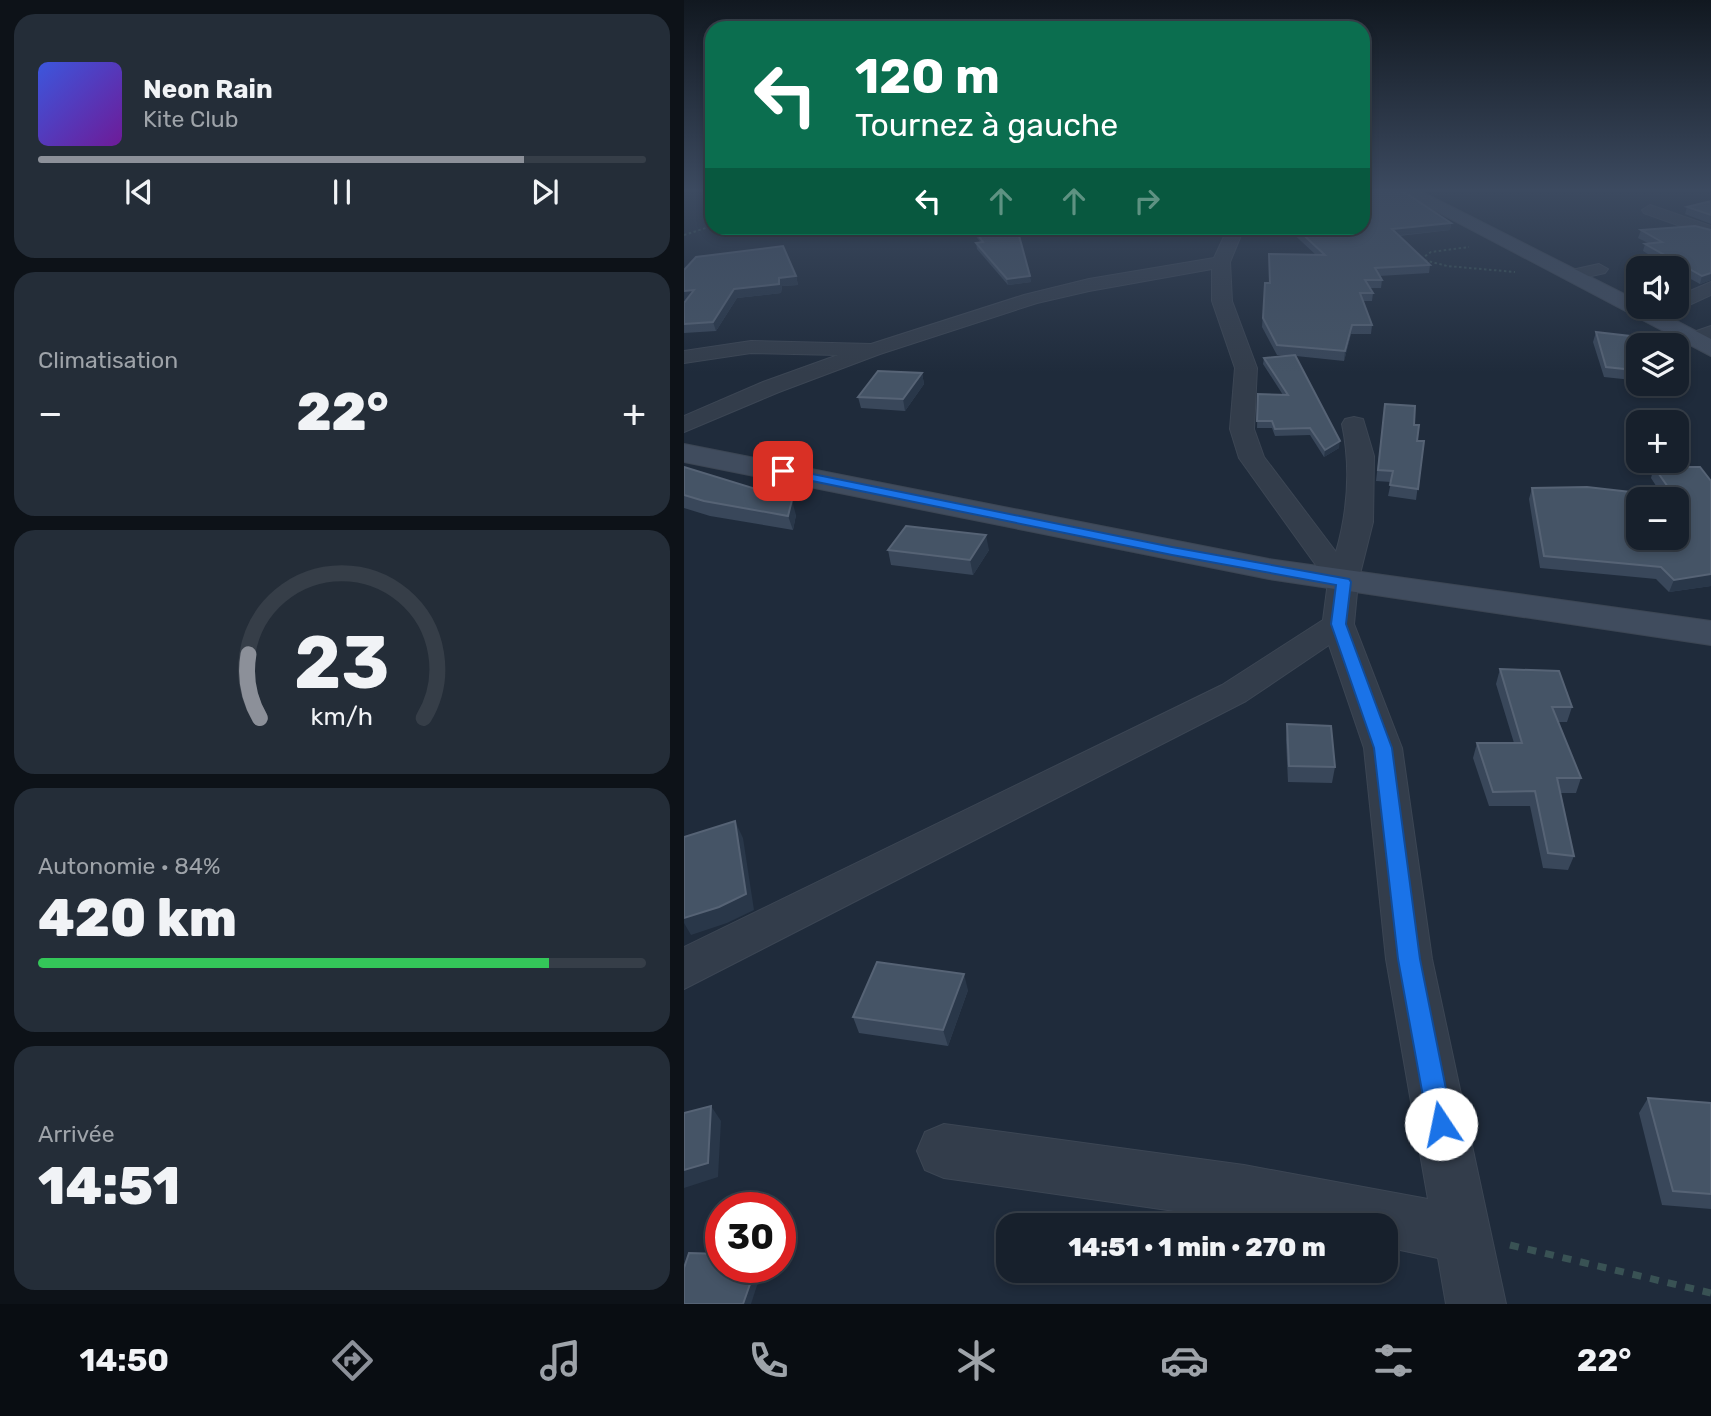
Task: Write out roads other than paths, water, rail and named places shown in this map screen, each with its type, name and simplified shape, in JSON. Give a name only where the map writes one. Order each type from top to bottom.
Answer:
[{"type":"main road","points":[[1525,251],[1573,275],[1705,332]]},
{"type":"main road","points":[[1560,251],[1626,283]]},
{"type":"main road","points":[[1689,319],[1705,332],[1711,349]]},
{"type":"main road","points":[[684,453],[861,486],[1172,551],[1341,603],[1711,633]]},
{"type":"street","points":[[1226,251],[1221,262],[1222,301],[1246,368],[1242,429],[1252,458],[1341,603],[1383,748],[1409,959],[1476,1304]]},
{"type":"street","points":[[684,425],[771,387],[1031,299],[1089,285],[1221,262]]},
{"type":"street","points":[[1573,275],[1599,270]]},
{"type":"street","points":[[1689,298],[1711,288]]},
{"type":"street","points":[[684,357],[751,347],[873,351]]},
{"type":"street","points":[[684,969],[1234,693],[1341,603],[1359,522],[1361,456],[1354,424]]},
{"type":"street","points":[[944,1151],[1244,1192],[1462,1234]]}]
